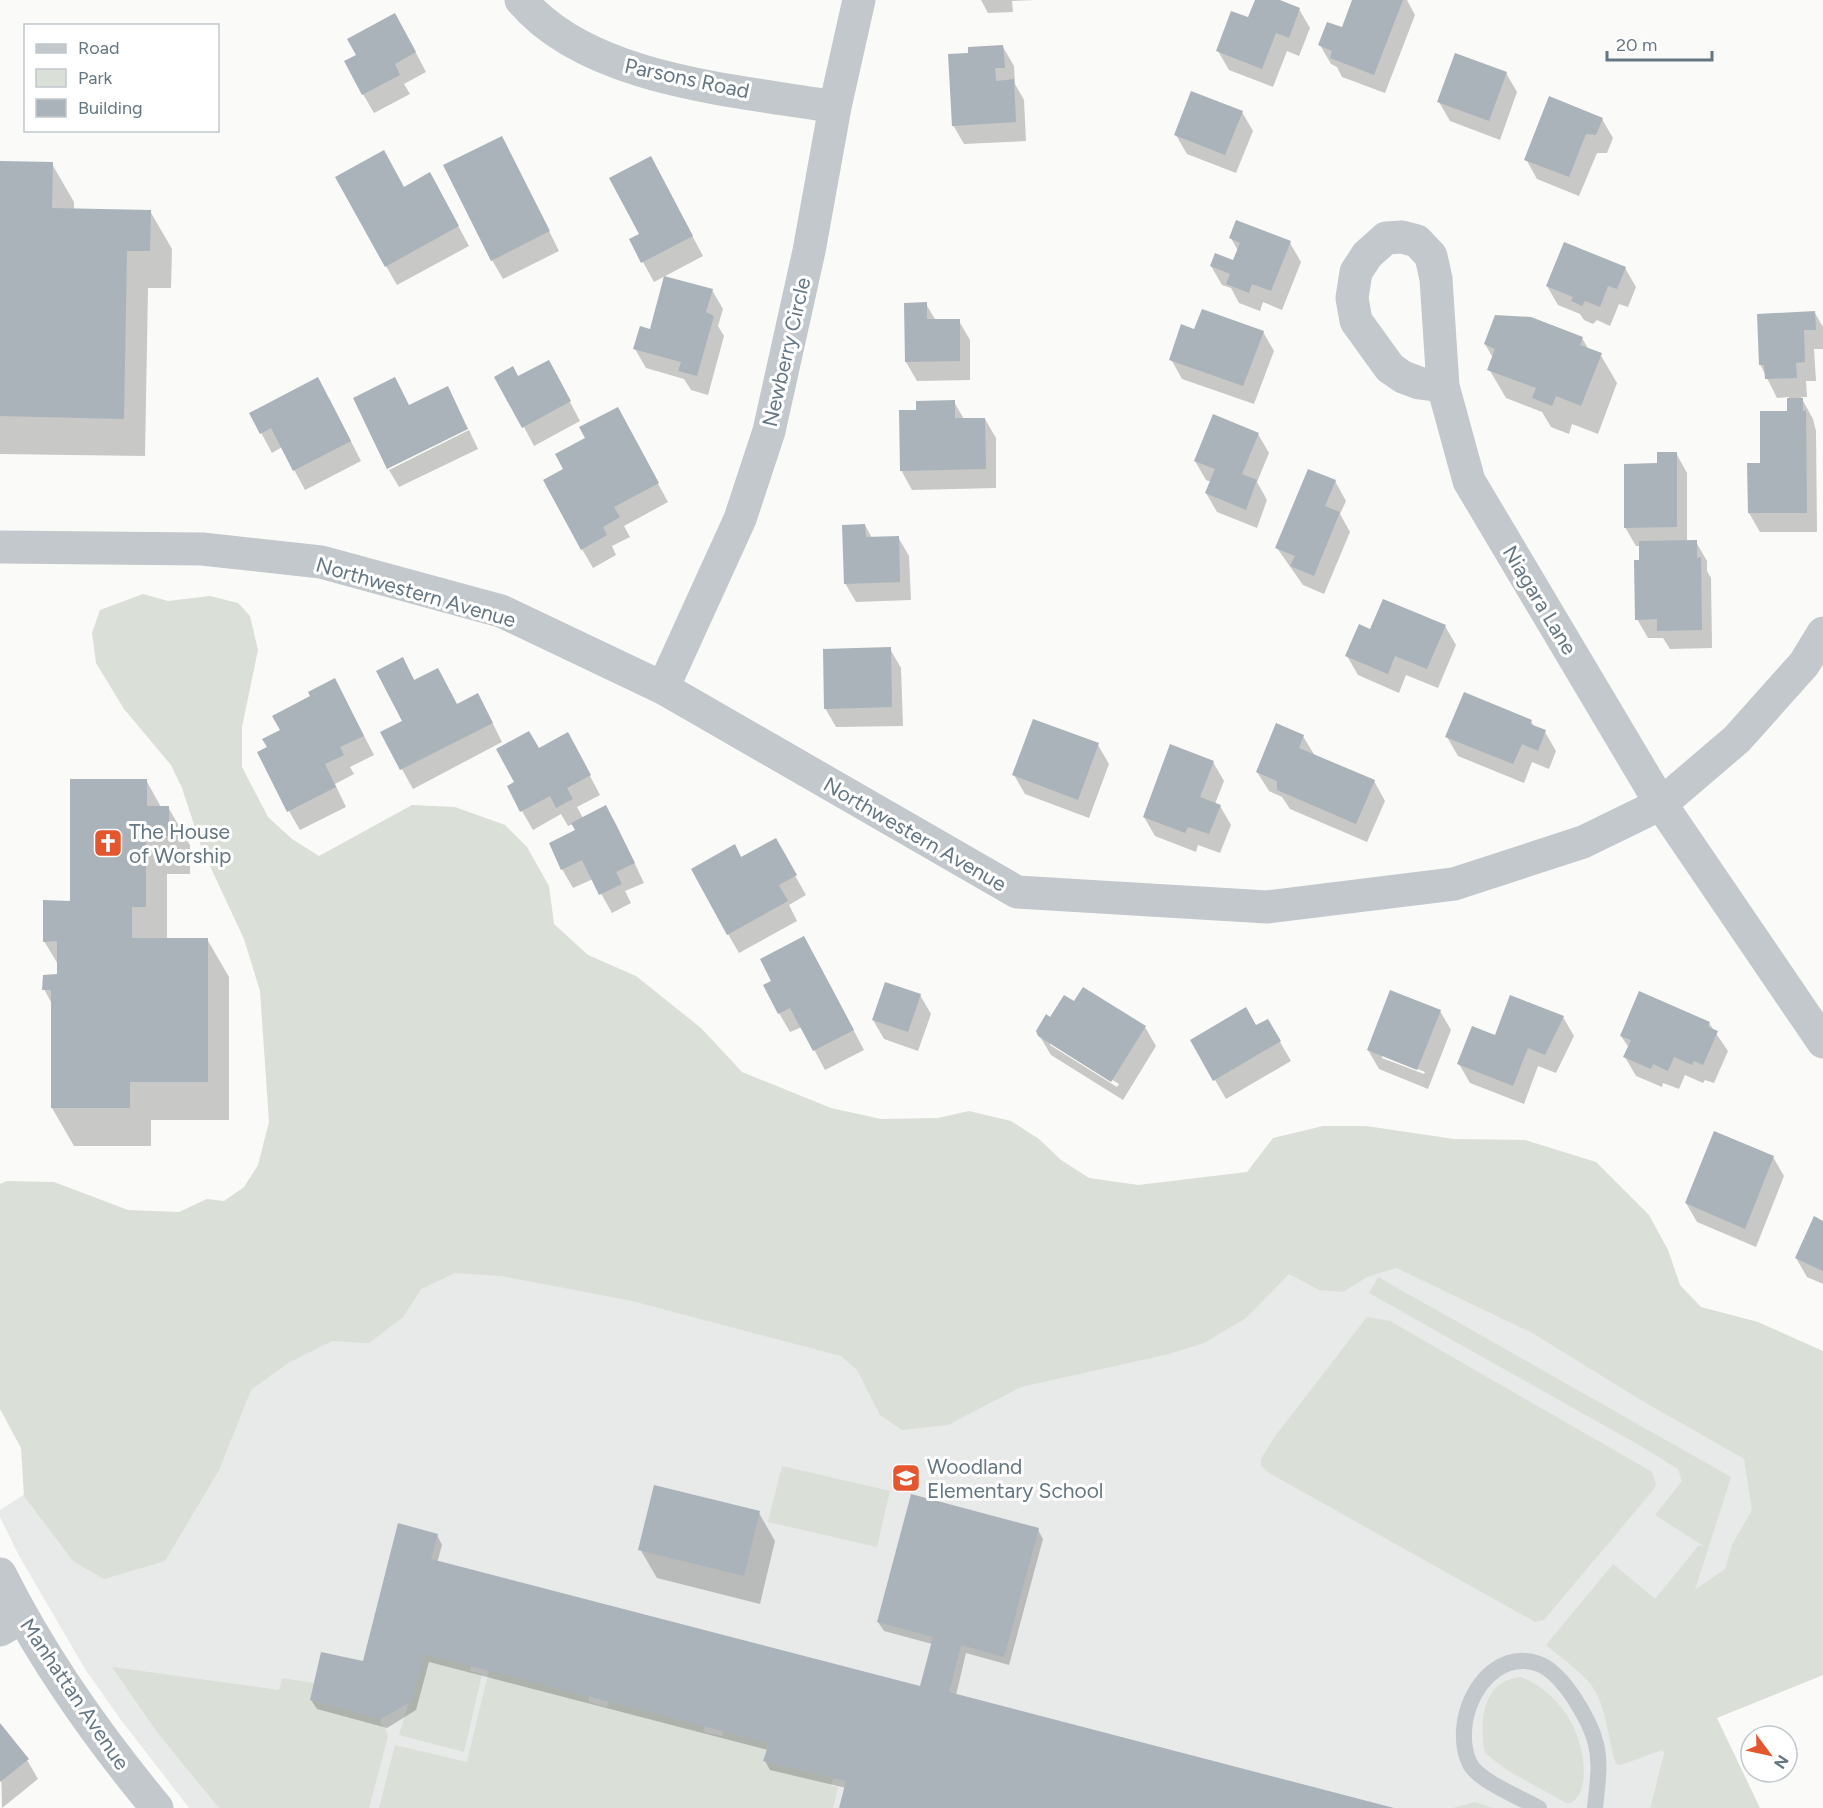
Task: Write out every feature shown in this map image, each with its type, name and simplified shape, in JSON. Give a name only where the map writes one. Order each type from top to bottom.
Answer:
[{"type":"street","name":"Parsons Road","points":[[521,0],[565,37],[613,62],[650,74],[835,107]]},
{"type":"street","name":"Newberry Circle","points":[[663,688],[740,519],[769,431],[809,251],[835,107],[859,0]]},
{"type":"street","name":"Niagara Lane","points":[[1443,386],[1470,481],[1661,804],[1823,1042]]},
{"type":"street","name":"Northwestern Avenue","points":[[0,547],[201,549],[321,562],[501,611],[663,688],[1017,892],[1266,908],[1454,884],[1583,842],[1661,804],[1737,739],[1804,664],[1823,633]]},
{"type":"street","name":"Manhattan Avenue","points":[[0,1574],[11,1624],[75,1700],[157,1808]]},
{"type":"lane","points":[[1539,1808],[1486,1779],[1470,1765],[1464,1745],[1464,1719],[1475,1689],[1497,1666],[1520,1661],[1540,1664],[1563,1684],[1583,1712],[1596,1744],[1599,1774],[1595,1808]]},
{"type":"shaded area","name":"Woodland Elementary School","points":[[429,1235],[1396,1268],[1532,1333],[1642,1401],[1744,1459],[1823,1675],[1717,1717],[1664,1753],[1650,1808],[189,1808],[85,1669],[18,1554],[0,1517],[0,1510]]},
{"type":"green space","points":[[143,594],[168,601],[210,596],[238,603],[250,616],[258,650],[242,727],[242,767],[268,817],[292,839],[319,856],[412,805],[455,807],[505,825],[527,847],[549,886],[554,924],[588,955],[636,976],[701,1028],[742,1072],[831,1108],[881,1119],[938,1118],[969,1111],[1011,1121],[1039,1139],[1061,1160],[1089,1178],[1138,1185],[1247,1172],[1273,1138],[1323,1126],[1366,1126],[1454,1139],[1525,1140],[1596,1162],[1649,1215],[1668,1250],[1680,1285],[1701,1307],[1758,1322],[1823,1351],[1823,1675],[1717,1718],[1739,1764],[1739,1784],[1749,1784],[1760,1808],[1650,1808],[1664,1753],[1662,1750],[1621,1765],[1616,1764],[1602,1708],[1593,1688],[1577,1670],[1546,1645],[1613,1564],[1655,1599],[1699,1545],[1705,1547],[1655,1515],[1682,1481],[1678,1469],[1369,1293],[1378,1277],[1731,1477],[1695,1590],[1725,1569],[1732,1545],[1752,1510],[1744,1459],[1642,1401],[1532,1333],[1396,1268],[1367,1277],[1343,1292],[1319,1290],[1289,1274],[1246,1318],[1204,1343],[1169,1354],[1021,1387],[948,1425],[902,1430],[880,1415],[857,1370],[841,1356],[632,1301],[502,1276],[455,1273],[421,1289],[403,1317],[369,1343],[332,1341],[288,1363],[251,1390],[219,1470],[165,1561],[104,1579],[73,1561],[24,1496],[21,1448],[0,1409],[0,1184],[7,1181],[54,1182],[128,1210],[179,1212],[207,1199],[224,1201],[244,1187],[258,1165],[269,1122],[260,991],[244,939],[202,849],[182,788],[171,765],[124,709],[96,663],[92,633],[100,610]]},
{"type":"green space","points":[[1367,1317],[1390,1321],[1652,1472],[1656,1484],[1654,1489],[1544,1620],[1535,1622],[1269,1473],[1261,1466],[1261,1459],[1273,1439]]},
{"type":"green space","points":[[782,1466],[890,1491],[877,1547],[768,1522]]},
{"type":"green space","points":[[424,1654],[471,1666],[470,1671],[482,1674],[464,1752],[399,1735]]},
{"type":"green space","points":[[112,1667],[279,1690],[282,1678],[314,1683],[310,1700],[381,1719],[380,1723],[388,1736],[369,1808],[219,1808],[157,1732]]},
{"type":"green space","points":[[489,1670],[589,1696],[589,1702],[606,1707],[609,1702],[705,1726],[704,1732],[722,1736],[724,1731],[769,1743],[763,1761],[833,1778],[831,1786],[838,1787],[833,1808],[379,1808],[395,1745],[467,1762]]},
{"type":"green space","points":[[1521,1677],[1551,1696],[1563,1709],[1576,1732],[1584,1765],[1584,1777],[1578,1796],[1571,1803],[1566,1803],[1507,1770],[1485,1753],[1483,1716],[1491,1694],[1508,1680]]},
{"type":"green space","points":[[1475,1802],[1493,1808],[1453,1808]]},
{"type":"building","points":[[1255,0],[1280,0],[1300,8],[1289,38],[1276,33],[1262,69],[1216,51],[1231,11],[1248,17]]},
{"type":"building","points":[[1352,0],[1403,0],[1374,75],[1330,58],[1332,51],[1318,45],[1327,22],[1342,27]]},
{"type":"building","points":[[395,13],[416,52],[395,64],[400,75],[362,95],[344,61],[356,55],[347,39]]},
{"type":"building","points":[[1003,45],[1005,68],[995,68],[996,81],[1014,79],[1016,122],[952,126],[948,54],[968,53],[968,47]]},
{"type":"building","points":[[1455,53],[1507,72],[1489,121],[1437,102]]},
{"type":"building","points":[[1191,91],[1243,111],[1225,155],[1174,135]]},
{"type":"building","points":[[1549,96],[1603,118],[1596,135],[1586,134],[1569,177],[1524,160]]},
{"type":"building","points":[[502,136],[550,231],[491,261],[443,165]]},
{"type":"building","points":[[384,150],[404,187],[430,172],[459,226],[385,267],[335,177]]},
{"type":"building","points":[[651,156],[693,236],[641,263],[629,239],[639,234],[609,178]]},
{"type":"building","points":[[0,161],[53,162],[52,208],[151,210],[150,251],[127,251],[124,419],[0,416]]},
{"type":"building","points":[[1236,220],[1291,241],[1271,291],[1252,284],[1249,293],[1226,284],[1230,274],[1210,266],[1215,253],[1233,260],[1240,243],[1229,238]]},
{"type":"building","points":[[1564,242],[1626,267],[1617,289],[1608,286],[1600,307],[1585,301],[1582,306],[1571,301],[1573,297],[1546,286]]},
{"type":"building","points":[[664,276],[713,289],[706,312],[714,316],[697,376],[678,371],[681,362],[633,349],[640,326],[650,329]]},
{"type":"building","points":[[927,302],[927,319],[960,319],[960,361],[905,362],[904,303]]},
{"type":"building","points":[[1202,309],[1264,331],[1243,386],[1169,360],[1181,324],[1194,329]]},
{"type":"building","points":[[1815,311],[1816,330],[1804,330],[1805,362],[1796,363],[1797,378],[1765,379],[1764,365],[1759,365],[1757,314]]},
{"type":"building","points":[[1495,315],[1531,317],[1583,337],[1580,345],[1602,353],[1581,406],[1556,396],[1552,406],[1532,398],[1536,388],[1487,370],[1495,349],[1484,344]]},
{"type":"building","points":[[549,360],[571,401],[522,428],[494,377],[513,366],[518,376]]},
{"type":"building","points":[[318,377],[351,441],[293,471],[271,428],[260,434],[249,413]]},
{"type":"building","points":[[395,377],[409,405],[448,386],[468,429],[387,469],[353,398]]},
{"type":"building","points":[[1787,398],[1803,398],[1803,411],[1806,410],[1807,513],[1748,513],[1747,463],[1760,463],[1760,411],[1787,411]]},
{"type":"building","points":[[955,400],[955,418],[985,418],[986,469],[900,471],[899,410],[916,410],[916,401]]},
{"type":"building","points":[[618,407],[659,483],[614,507],[620,517],[603,527],[607,535],[581,550],[543,480],[563,469],[555,454],[585,438],[579,427]]},
{"type":"building","points":[[1213,414],[1259,433],[1242,474],[1257,480],[1246,510],[1205,493],[1215,469],[1194,461]]},
{"type":"building","points":[[1657,452],[1677,452],[1677,527],[1624,528],[1624,464],[1657,463]]},
{"type":"building","points":[[1308,469],[1336,480],[1325,506],[1340,512],[1314,576],[1290,566],[1295,556],[1275,548]]},
{"type":"building","points":[[865,524],[866,537],[899,536],[900,582],[844,584],[842,525]]},
{"type":"building","points":[[1697,540],[1697,558],[1701,557],[1702,630],[1657,631],[1657,619],[1635,620],[1634,560],[1639,560],[1639,541]]},
{"type":"building","points":[[1383,599],[1446,625],[1427,669],[1395,656],[1388,674],[1345,656],[1359,624],[1370,629]]},
{"type":"building","points":[[891,647],[892,707],[824,709],[823,649]]},
{"type":"building","points":[[403,657],[414,680],[438,668],[457,704],[478,693],[493,723],[400,770],[380,732],[402,721],[376,671]]},
{"type":"building","points":[[335,678],[364,736],[340,747],[344,755],[325,764],[336,787],[287,812],[257,752],[267,747],[262,739],[280,730],[272,716],[310,696],[308,692]]},
{"type":"building","points":[[1464,692],[1532,720],[1530,724],[1546,730],[1538,751],[1522,744],[1513,764],[1445,737]]},
{"type":"building","points":[[1033,719],[1099,743],[1078,800],[1012,775]]},
{"type":"building","points":[[1276,723],[1304,735],[1299,748],[1375,780],[1356,824],[1277,790],[1277,781],[1256,772]]},
{"type":"building","points":[[529,731],[539,748],[568,732],[591,775],[567,788],[573,799],[556,808],[550,796],[520,812],[507,786],[514,782],[496,749]]},
{"type":"building","points":[[1170,744],[1214,761],[1200,797],[1221,805],[1209,834],[1188,827],[1185,833],[1143,817]]},
{"type":"building","points":[[70,779],[147,779],[147,806],[169,806],[169,836],[146,836],[146,907],[132,907],[132,938],[208,938],[208,1082],[130,1082],[130,1108],[51,1108],[51,990],[42,990],[43,975],[57,974],[57,941],[43,942],[43,900],[70,901]]},
{"type":"building","points":[[606,805],[635,863],[616,872],[622,884],[599,895],[582,860],[561,870],[549,843],[575,830],[571,823]]},
{"type":"building","points":[[776,838],[797,875],[779,885],[788,901],[727,935],[691,869],[735,844],[741,857]]},
{"type":"building","points":[[804,936],[854,1030],[813,1051],[790,1008],[778,1014],[763,985],[771,981],[760,959]]},
{"type":"building","points":[[885,982],[921,994],[908,1032],[872,1020]]},
{"type":"building","points":[[1083,987],[1146,1026],[1111,1082],[1038,1036],[1036,1031],[1046,1014],[1050,1017],[1064,995],[1074,1001]]},
{"type":"building","points":[[1390,990],[1441,1010],[1417,1070],[1367,1050]]},
{"type":"building","points":[[1639,991],[1710,1022],[1708,1027],[1718,1031],[1703,1065],[1694,1061],[1692,1065],[1674,1057],[1668,1071],[1653,1064],[1651,1069],[1623,1057],[1631,1040],[1620,1036]]},
{"type":"building","points":[[1510,995],[1564,1016],[1545,1055],[1528,1048],[1513,1086],[1457,1064],[1472,1026],[1495,1035]]},
{"type":"building","points":[[1246,1007],[1256,1025],[1268,1019],[1281,1041],[1213,1081],[1190,1040]]},
{"type":"building","points":[[1714,1131],[1774,1156],[1745,1229],[1685,1203]]},
{"type":"building","points":[[1814,1216],[1823,1221],[1823,1271],[1795,1258]]},
{"type":"building","points":[[654,1485],[760,1511],[744,1576],[638,1550]]},
{"type":"building","name":"Woodland Elementary School","points":[[911,1494],[1039,1528],[1004,1657],[961,1645],[949,1692],[1394,1808],[839,1808],[846,1781],[763,1761],[769,1743],[424,1654],[412,1701],[381,1719],[310,1700],[321,1652],[363,1661],[398,1523],[438,1534],[431,1559],[920,1686],[933,1637],[877,1622]]},
{"type":"building","points":[[0,1723],[29,1759],[0,1782]]},
{"type":"place","name":"The House of Worship","points":[[108,843]]},
{"type":"place","name":"Woodland Elementary School","points":[[906,1478]]}]
